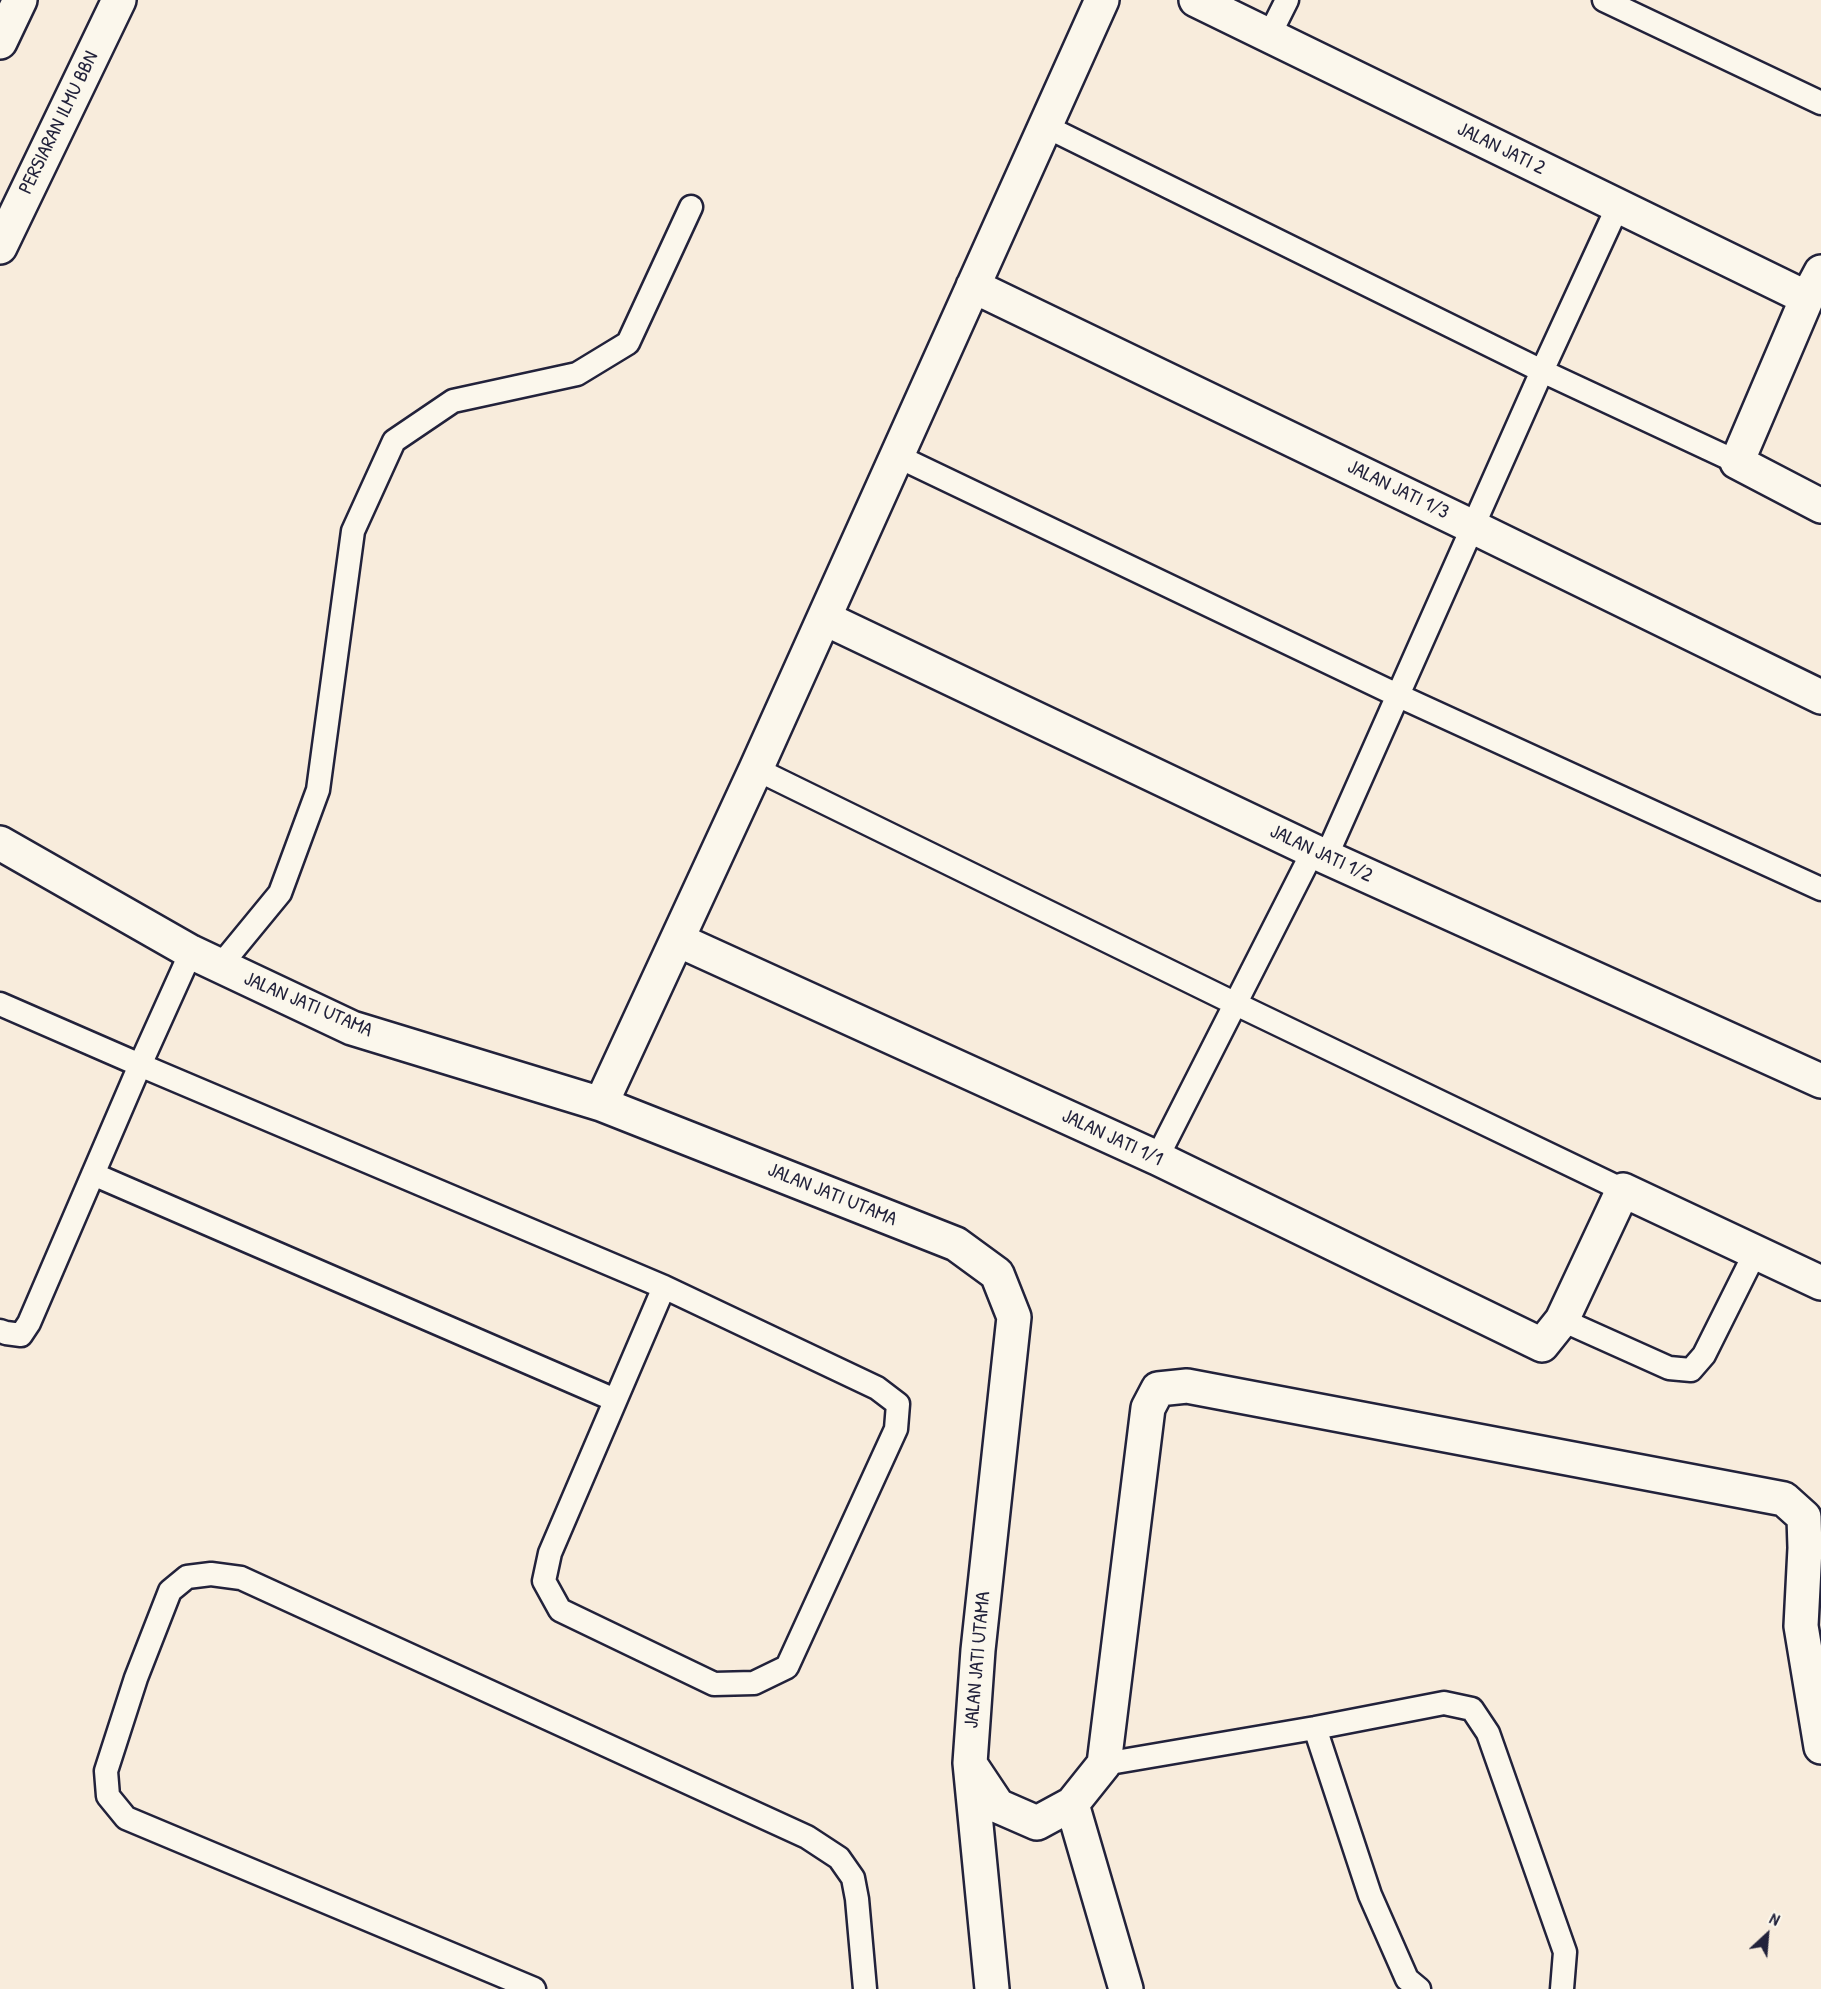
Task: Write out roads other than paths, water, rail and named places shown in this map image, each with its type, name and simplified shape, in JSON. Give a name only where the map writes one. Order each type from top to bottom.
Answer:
[{"type":"street","points":[[0,42],[20,0]]},
{"type":"street","name":"PERSIARAN ILMU BBN","points":[[0,247],[119,0]]},
{"type":"street","points":[[601,1104],[756,769],[1102,0]]},
{"type":"street","name":"JALAN JATI 2","points":[[1196,0],[1618,206],[1814,285]]},
{"type":"street","points":[[1814,285],[1737,462],[1821,506]]},
{"type":"street","name":"JALAN JATI 1/3","points":[[973,286],[1821,697]]},
{"type":"street","name":"JALAN JATI 1/2","points":[[824,618],[1320,854],[1821,1081]]},
{"type":"street","name":"JALAN JATI UTAMA","points":[[0,843],[191,952],[352,1028],[601,1104],[956,1244],[997,1274],[1014,1317],[978,1650],[970,1763],[992,1989]]},
{"type":"street","name":"JALAN JATI 1/1","points":[[678,940],[1157,1158],[1552,1332]]},
{"type":"street","points":[[1552,1332],[1623,1190],[1821,1283]]},
{"type":"street","points":[[970,1763],[998,1806],[1038,1823],[1072,1804],[1104,1764],[1148,1408],[1158,1389],[1187,1386],[1784,1499],[1804,1517],[1805,1548],[1801,1626],[1821,1747]]},
{"type":"street","points":[[1072,1804],[1126,1989]]},
{"type":"lane","points":[[1269,36],[1287,0]]},
{"type":"lane","points":[[1604,0],[1821,104]]},
{"type":"lane","points":[[1045,126],[1542,371],[1737,462]]},
{"type":"lane","points":[[1157,1158],[1236,1004],[1320,854],[1398,695],[1618,206]]},
{"type":"lane","points":[[220,966],[280,893],[318,790],[353,531],[394,441],[453,401],[577,374],[628,343],[691,207]]},
{"type":"lane","points":[[897,456],[1398,695],[1821,889]]},
{"type":"lane","points":[[756,769],[1623,1190]]},
{"type":"lane","points":[[0,1331],[6,1334],[21,1335],[28,1323],[191,952]]},
{"type":"lane","points":[[0,1004],[664,1287],[877,1388],[898,1404],[896,1429],[788,1667],[754,1683],[714,1684],[560,1610],[544,1581],[550,1553],[664,1287]]},
{"type":"lane","points":[[93,1174],[615,1400]]},
{"type":"lane","points":[[1552,1332],[1669,1368],[1691,1370],[1704,1355],[1755,1253]]},
{"type":"lane","points":[[534,1989],[126,1818],[108,1796],[106,1771],[136,1678],[170,1591],[187,1577],[211,1574],[242,1578],[807,1837],[839,1858],[853,1878],[858,1899],[865,1989]]},
{"type":"lane","points":[[1104,1764],[1315,1728],[1444,1703],[1472,1709],[1488,1733],[1565,1952],[1562,1989]]},
{"type":"lane","points":[[1315,1728],[1370,1895],[1407,1979],[1419,1989]]}]
